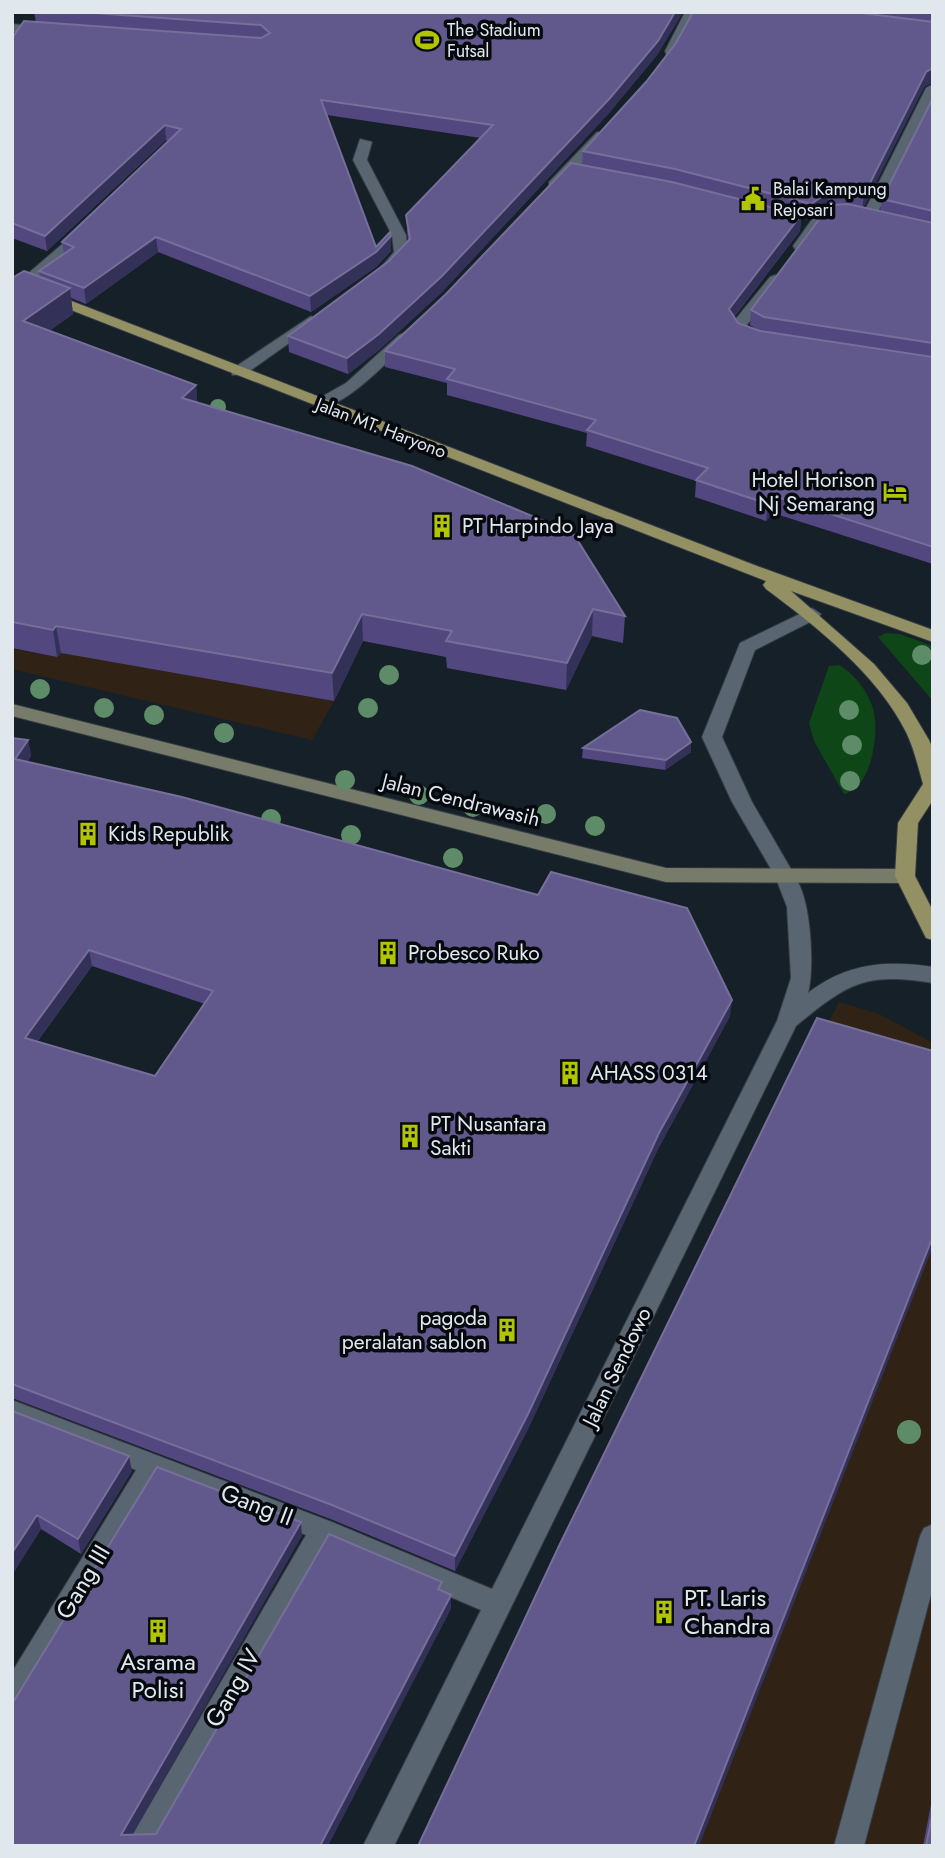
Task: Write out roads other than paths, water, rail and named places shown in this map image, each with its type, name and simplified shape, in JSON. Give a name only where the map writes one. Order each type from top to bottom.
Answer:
[{"type":"main road","name":"Jalan MT. Haryono","points":[[17,284],[237,372],[751,570],[933,636]]},
{"type":"main road","name":"Jalan MT. Haryono","points":[[751,570],[812,614],[876,680],[914,728],[933,784]]},
{"type":"main road","name":"Jalan Cendrawasih","points":[[12,710],[666,875],[905,876]]},
{"type":"main road","points":[[933,784],[908,823],[905,876],[933,933]]},
{"type":"street","points":[[666,58],[680,39],[691,12]]},
{"type":"street","points":[[12,28],[63,32]]},
{"type":"street","points":[[772,341],[742,333],[738,326],[787,263],[808,226],[823,214],[830,211],[875,219],[933,88]]},
{"type":"street","points":[[541,199],[574,171],[612,125]]},
{"type":"street","points":[[365,142],[360,160],[399,236],[401,253],[372,280]]},
{"type":"street","points":[[17,284],[97,218]]},
{"type":"street","points":[[237,372],[326,312]]},
{"type":"street","points":[[320,404],[352,386],[418,325]]},
{"type":"street","name":"Jalan Sendowo","points":[[378,1846],[788,1021],[802,978],[797,907],[785,876],[741,802],[712,737],[747,647],[812,614]]},
{"type":"street","points":[[788,1021],[829,986],[860,972],[910,971],[933,975]]},
{"type":"street","name":"Gang II","points":[[12,1411],[323,1530],[499,1605]]},
{"type":"street","name":"Gang III","points":[[12,1698],[153,1465]]},
{"type":"street","name":"Gang IV","points":[[141,1846],[323,1530]]},
{"type":"street","points":[[849,1846],[933,1536]]},
{"type":"place","name":"The Stadium Futsal","points":[[427,40]]},
{"type":"place","name":"Balai Kampung Rejosari","points":[[753,199]]},
{"type":"place","name":"Hotel Horison Nj Semarang","points":[[895,492]]},
{"type":"place","name":"PT Harpindo Jaya","points":[[442,526]]},
{"type":"place","name":"Kids Republik","points":[[88,834]]},
{"type":"place","name":"Probesco Ruko","points":[[388,953]]},
{"type":"place","name":"AHASS 0314","points":[[570,1073]]},
{"type":"place","name":"PT Nusantara Sakti","points":[[410,1136]]},
{"type":"place","name":"pagoda peralatan sablon","points":[[507,1330]]},
{"type":"place","name":"PT. Laris Chandra","points":[[664,1612]]},
{"type":"place","name":"Asrama Polisi","points":[[158,1631]]}]
